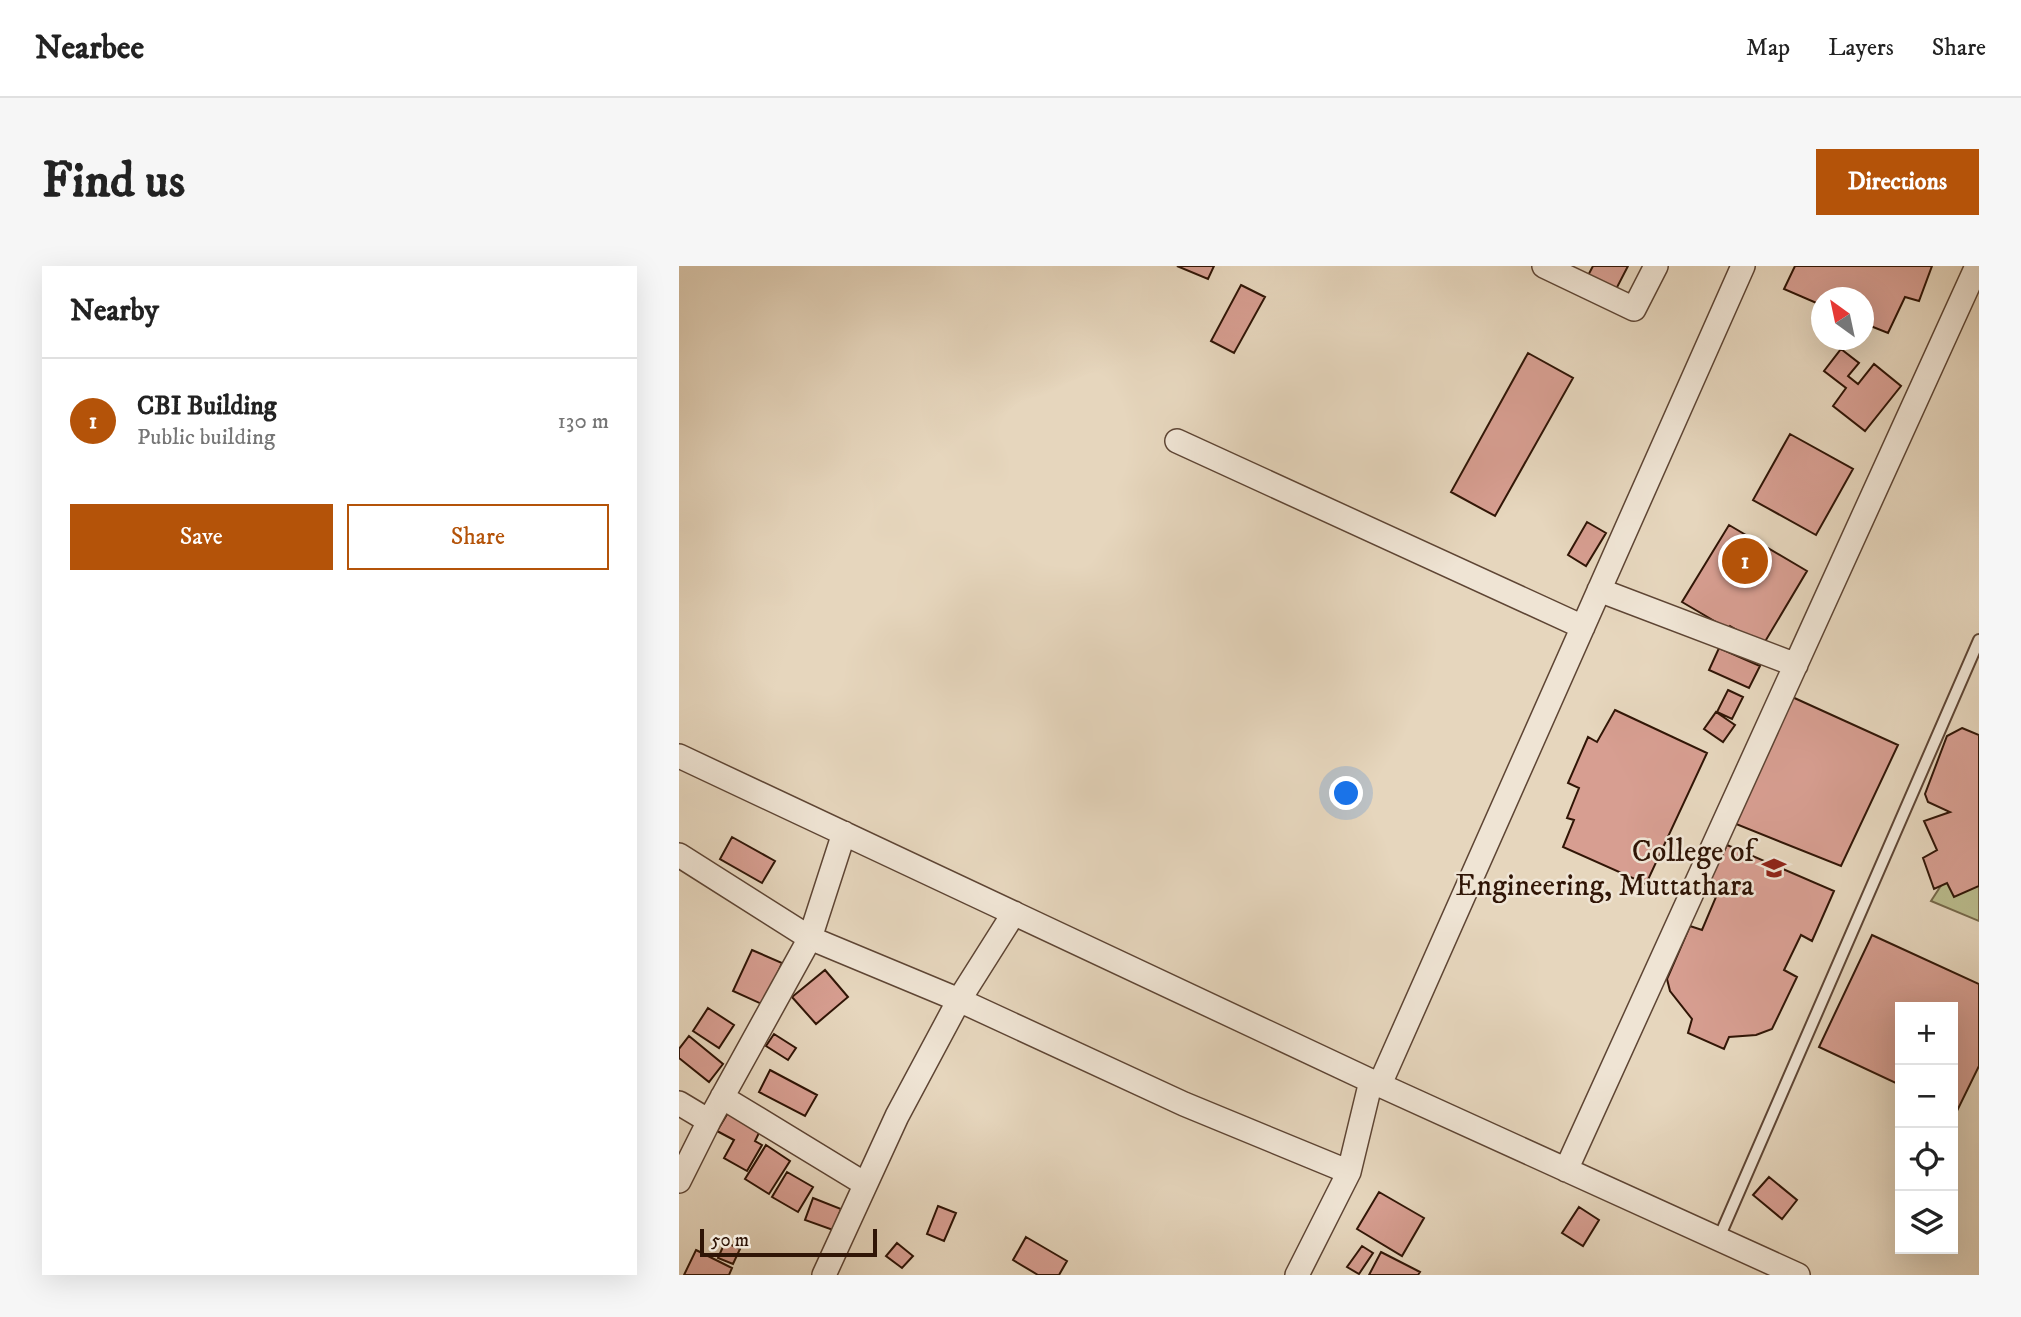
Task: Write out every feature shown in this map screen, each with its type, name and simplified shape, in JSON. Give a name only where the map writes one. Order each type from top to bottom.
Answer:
[{"type":"street","points":[[1543,266],[1567,271],[1634,309],[1656,266]]},
{"type":"street","points":[[1297,1275],[1349,1172],[1375,1083],[1583,627],[1743,266]]},
{"type":"street","points":[[1566,1170],[1977,266]]},
{"type":"street","points":[[1177,441],[1583,627]]},
{"type":"street","points":[[1599,590],[1796,665]]},
{"type":"street","points":[[679,756],[1375,1083],[1798,1275]]},
{"type":"street","points":[[679,1181],[810,938],[844,833]]},
{"type":"street","points":[[679,855],[810,938],[959,1000],[1184,1104],[1349,1172]]},
{"type":"street","points":[[824,1275],[897,1116],[959,1000],[1014,913]]},
{"type":"street","points":[[722,1097],[865,1184]]},
{"type":"street","points":[[679,1103],[709,1121]]},
{"type":"lane","points":[[1719,1240],[1979,640]]},
{"type":"green space","points":[[1979,876],[1979,921],[1931,901],[1944,881]]},
{"type":"building","points":[[1177,266],[1214,266],[1208,279]]},
{"type":"building","points":[[1593,266],[1628,266],[1612,297],[1584,283]]},
{"type":"building","points":[[1795,266],[1932,266],[1919,301],[1905,297],[1888,333],[1874,327],[1874,287],[1811,287],[1811,301],[1784,289]]},
{"type":"building","points":[[1241,285],[1265,297],[1234,353],[1211,341]]},
{"type":"building","points":[[1842,350],[1859,363],[1848,376],[1858,384],[1874,364],[1901,386],[1865,431],[1833,406],[1846,388],[1824,371]]},
{"type":"building","points":[[1528,353],[1573,378],[1495,516],[1451,492]]},
{"type":"building","points":[[1790,434],[1853,469],[1816,535],[1753,500]]},
{"type":"building","points":[[1587,522],[1606,533],[1586,566],[1568,555]]},
{"type":"building","points":[[1729,525],[1807,571],[1763,645],[1730,626],[1728,629],[1682,602]]},
{"type":"building","points":[[1719,648],[1760,666],[1749,688],[1709,670]]},
{"type":"building","points":[[1728,690],[1743,697],[1732,719],[1717,712]]},
{"type":"building","points":[[1790,696],[1898,745],[1841,866],[1736,824]]},
{"type":"building","points":[[1790,696],[1898,745],[1841,866],[1736,824]]},
{"type":"building","points":[[1615,710],[1707,753],[1646,884],[1563,847],[1574,820],[1567,818],[1579,788],[1568,783],[1588,737],[1597,742]]},
{"type":"building","points":[[1716,712],[1735,725],[1723,742],[1704,729]]},
{"type":"building","points":[[1962,728],[1979,735],[1979,886],[1954,897],[1947,883],[1934,889],[1923,858],[1937,850],[1924,821],[1950,812],[1928,802],[1925,794],[1947,736]]},
{"type":"building","points":[[732,837],[775,861],[762,883],[720,859]]},
{"type":"building","points":[[1727,845],[1834,891],[1812,941],[1801,935],[1784,970],[1797,977],[1772,1029],[1756,1035],[1729,1037],[1724,1049],[1688,1033],[1692,1019],[1670,991],[1667,979],[1690,926],[1702,930],[1716,897],[1703,893]]},
{"type":"building","points":[[1872,935],[1979,984],[1979,1066],[1958,1109],[1958,1002],[1895,1002],[1895,1083],[1819,1047]]},
{"type":"building","points":[[752,950],[782,963],[764,1005],[733,991]]},
{"type":"building","points":[[825,970],[848,997],[816,1024],[792,997]]},
{"type":"building","points":[[708,1008],[734,1025],[719,1048],[693,1031]]},
{"type":"building","points":[[774,1034],[796,1048],[788,1060],[766,1046]]},
{"type":"building","points":[[689,1036],[723,1064],[709,1082],[679,1058],[679,1049]]},
{"type":"building","points":[[770,1070],[817,1095],[805,1116],[759,1092]]},
{"type":"building","points":[[729,1111],[761,1129],[755,1141],[762,1145],[747,1171],[724,1158],[734,1140],[717,1131]]},
{"type":"building","points":[[766,1145],[790,1161],[769,1194],[745,1179]]},
{"type":"building","points":[[787,1172],[813,1187],[798,1212],[772,1197]]},
{"type":"building","points":[[1769,1177],[1797,1200],[1782,1219],[1753,1195]]},
{"type":"building","points":[[1379,1192],[1424,1218],[1402,1256],[1357,1229]]},
{"type":"building","points":[[813,1198],[841,1209],[833,1230],[805,1220]]},
{"type":"building","points":[[938,1206],[956,1213],[944,1241],[927,1234]]},
{"type":"building","points":[[1579,1207],[1599,1220],[1583,1246],[1562,1233]]},
{"type":"building","points":[[1026,1237],[1067,1261],[1059,1275],[1038,1275],[1013,1260]]},
{"type":"building","points":[[725,1242],[740,1249],[733,1264],[718,1258]]},
{"type":"building","points":[[897,1243],[913,1256],[902,1268],[886,1256]]},
{"type":"building","points":[[1362,1246],[1373,1253],[1359,1274],[1347,1267]]},
{"type":"building","points":[[696,1250],[732,1268],[729,1275],[684,1275]]},
{"type":"building","points":[[1381,1252],[1420,1272],[1418,1275],[1369,1275]]},
{"type":"place","name":"CBI Building","points":[[1745,561]]},
{"type":"place","name":"College of Engineering, Muttathara","points":[[1774,868]]}]
